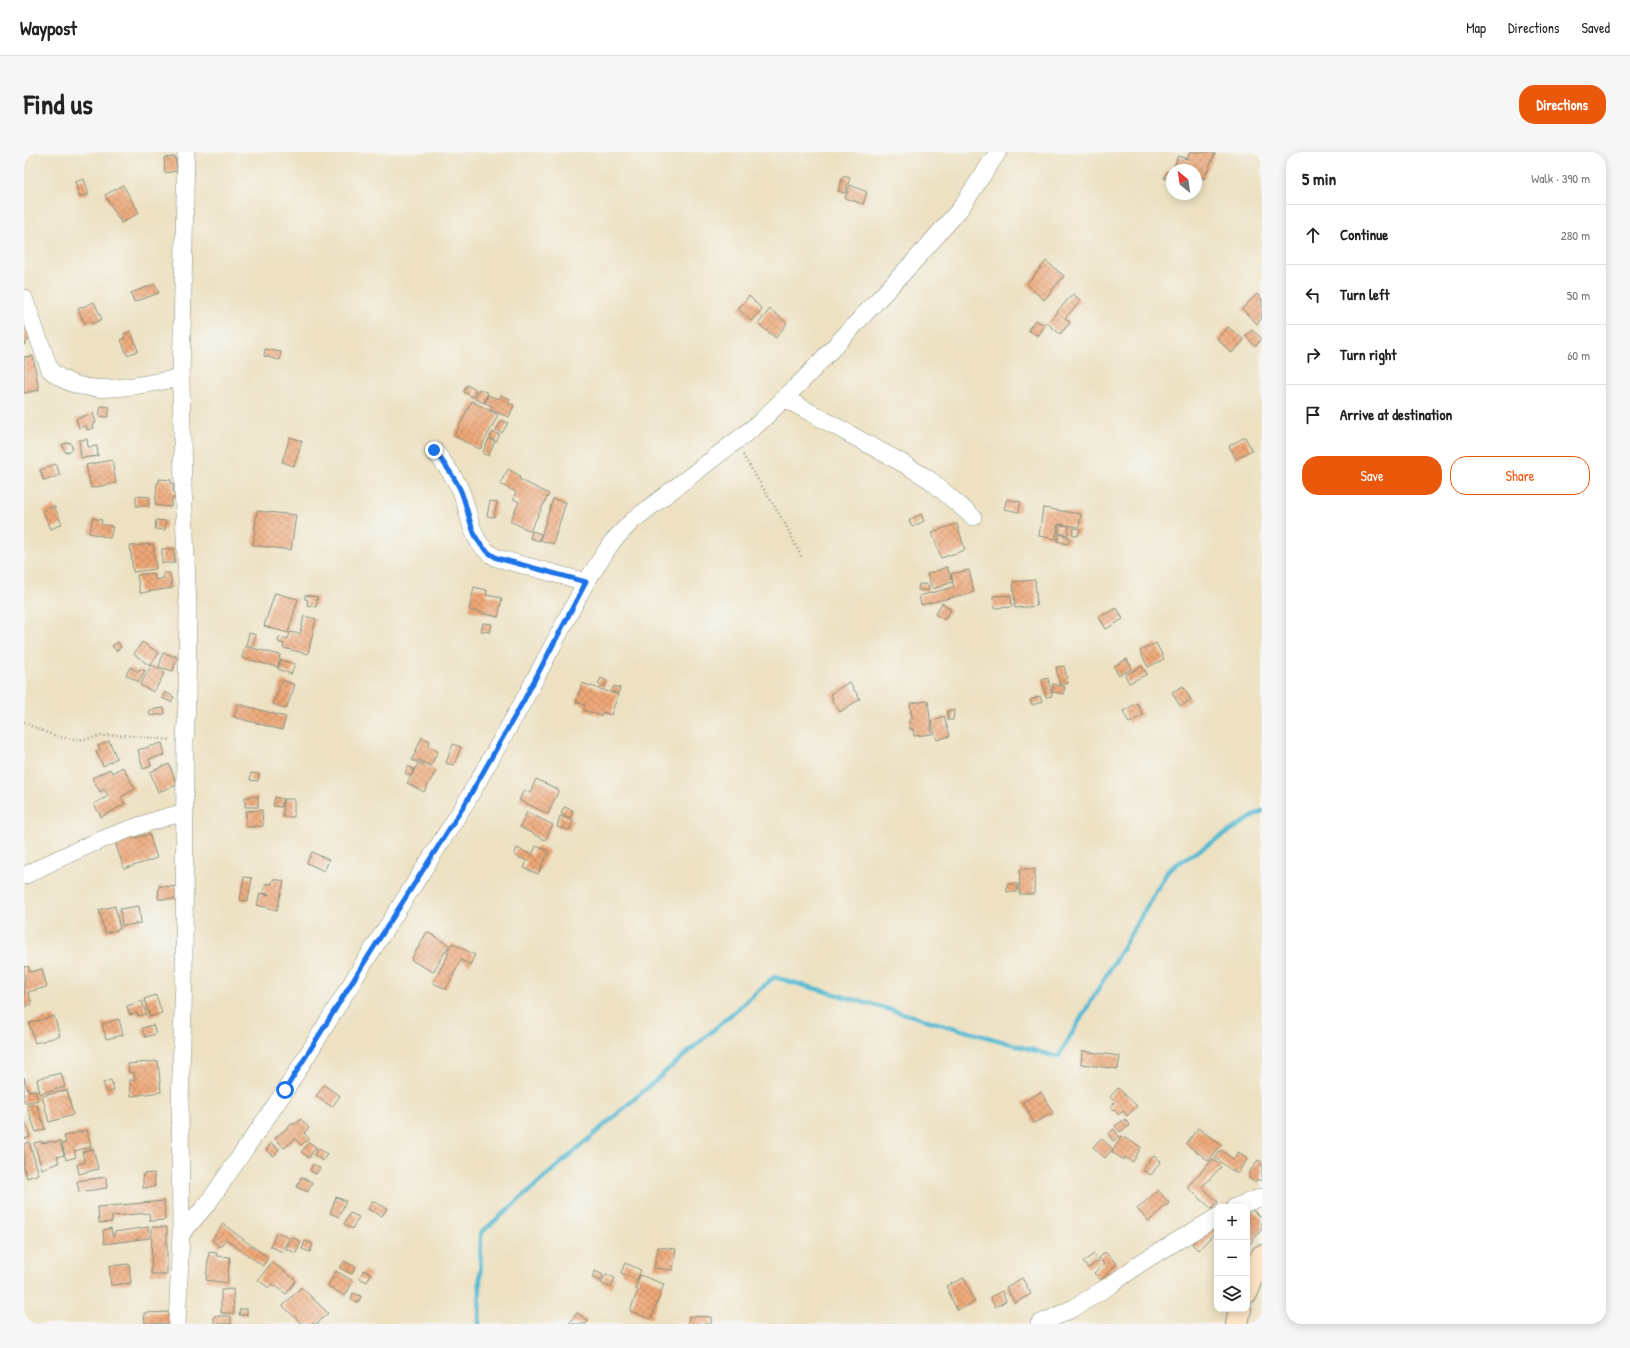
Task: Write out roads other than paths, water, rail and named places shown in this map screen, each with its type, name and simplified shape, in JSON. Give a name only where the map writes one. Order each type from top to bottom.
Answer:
[{"type":"street","points":[[176,1324],[181,1234],[180,1103],[184,979],[185,742],[188,608],[183,486],[181,378],[186,152]]},
{"type":"street","points":[[181,1234],[208,1203],[285,1090],[465,804],[524,700],[586,582],[612,542],[632,521],[758,424],[806,378],[918,258],[960,209],[998,152]]},
{"type":"street","points":[[24,298],[50,370],[59,378],[86,388],[103,389],[181,378]]},
{"type":"street","points":[[784,398],[904,464],[930,480],[973,518]]},
{"type":"street","points":[[434,450],[452,472],[461,491],[473,533],[487,553],[497,558],[586,582]]},
{"type":"street","points":[[24,876],[63,855],[106,836],[151,821],[185,812]]},
{"type":"street","points":[[1243,1204],[1262,1197]]},
{"type":"street","points":[[1039,1324],[1074,1308],[1112,1284],[1142,1262],[1214,1219]]},
{"type":"street","points":[[1250,1284],[1262,1256]]},
{"type":"street","points":[[1237,1324],[1239,1312]]},
{"type":"waterway","points":[[479,1324],[481,1233],[774,977],[1058,1057],[1169,869],[1262,811]]}]
